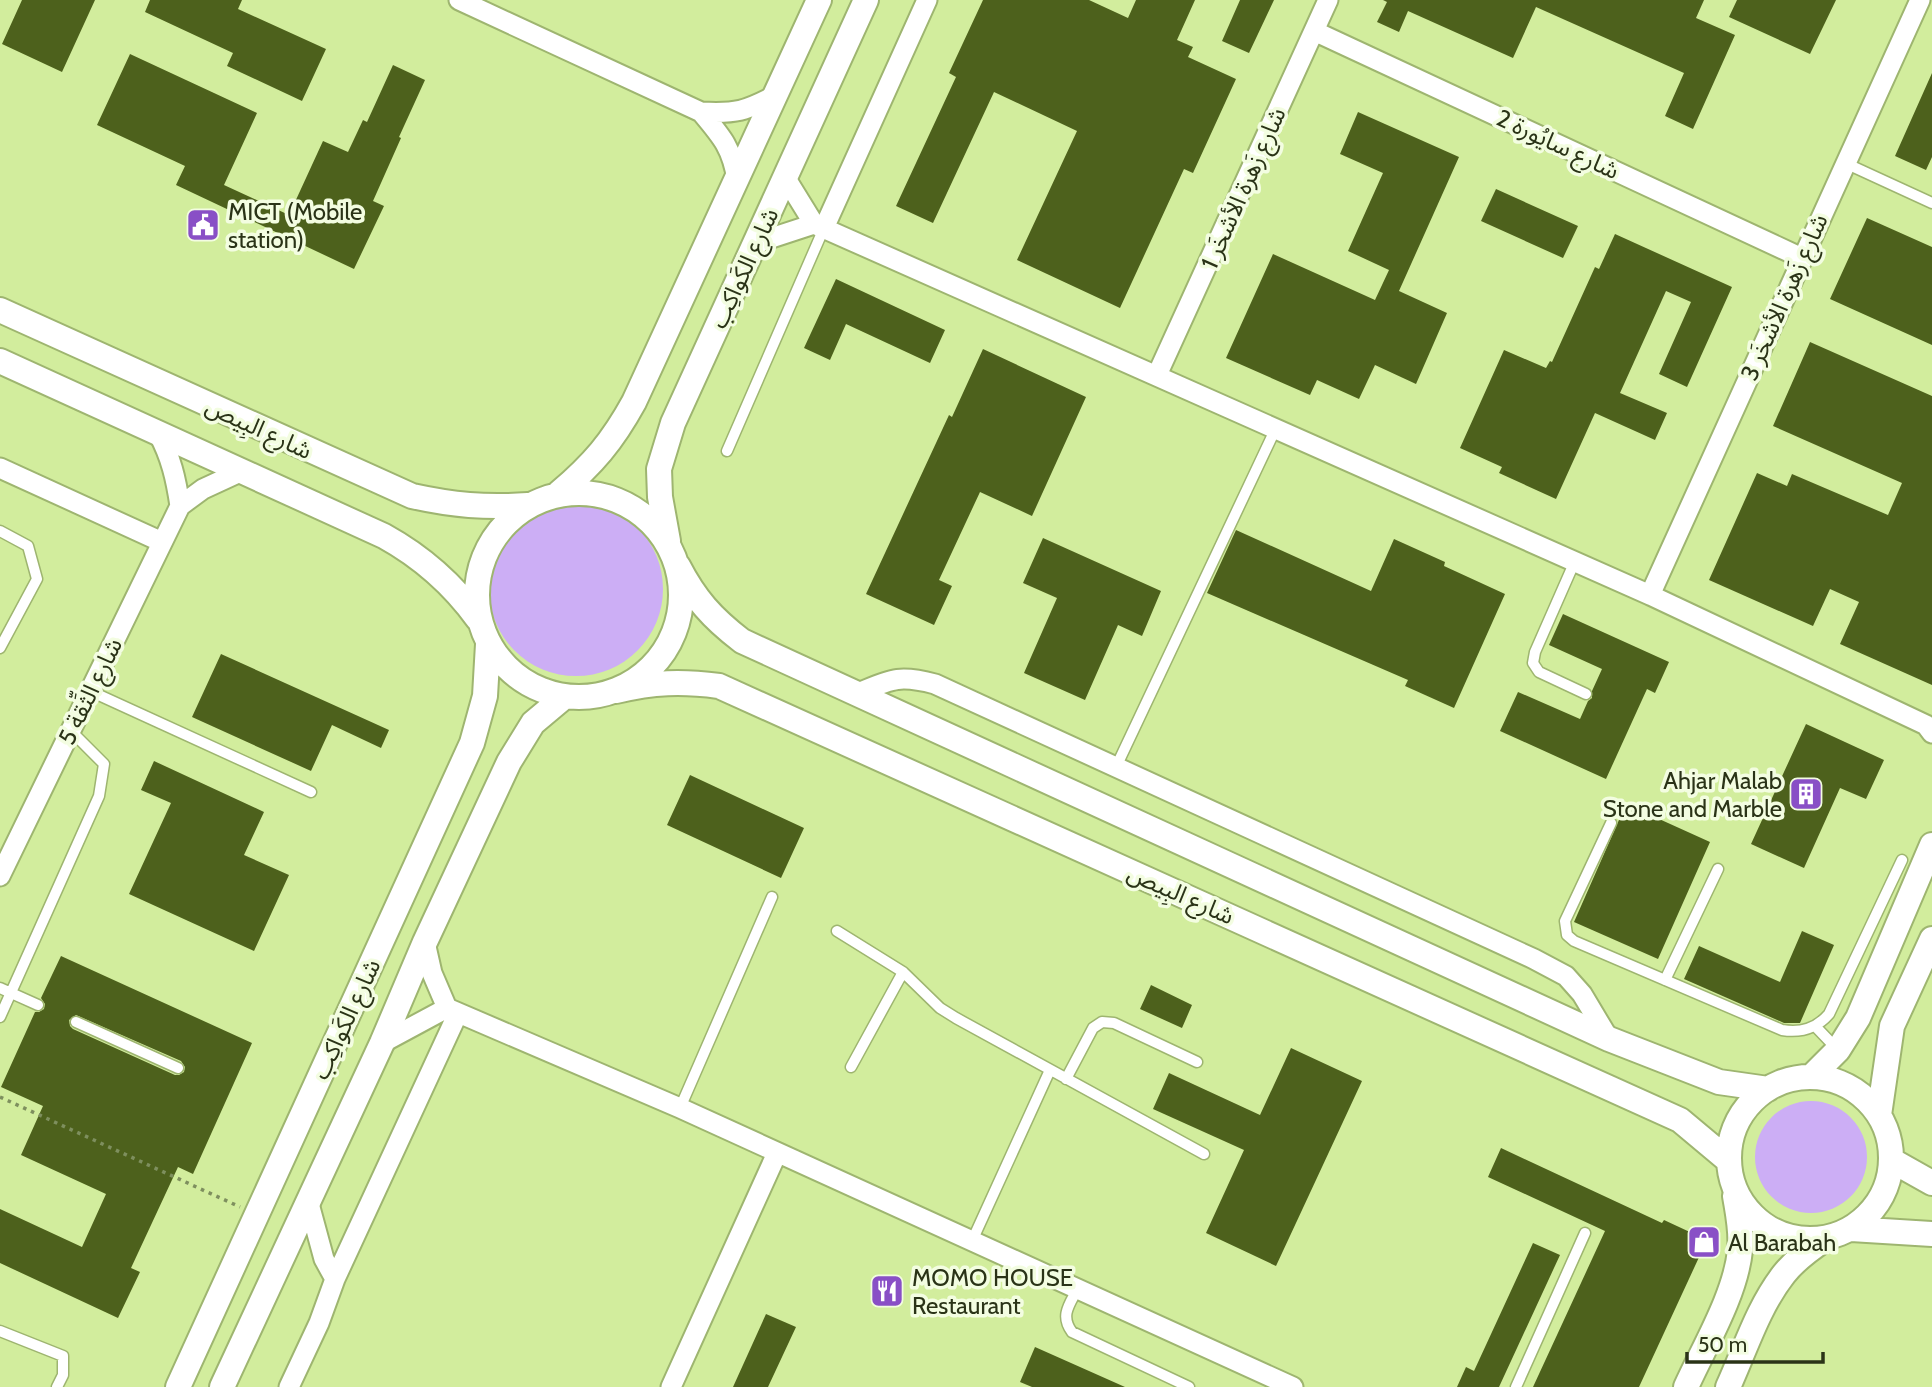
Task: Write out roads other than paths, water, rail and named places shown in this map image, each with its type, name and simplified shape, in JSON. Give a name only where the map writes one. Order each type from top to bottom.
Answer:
[{"type":"street","points":[[458,0],[701,112],[731,114],[751,108],[776,95]]},
{"type":"street","name":"شارع الكَواكِب","points":[[559,494],[590,467],[616,435],[634,402],[819,0]]},
{"type":"street","name":"شارع الكَواكِب","points":[[673,555],[660,497],[659,470],[673,424],[866,0]]},
{"type":"street","points":[[756,243],[819,226],[927,0]]},
{"type":"street","name":"شارع زَهرة الأشخَر 1","points":[[1157,375],[1328,0]]},
{"type":"street","name":"شارع زَهرة الأشخَر 3","points":[[1650,595],[1920,0]]},
{"type":"street","name":"شارع سايُورة 2","points":[[1314,31],[1802,258]]},
{"type":"street","points":[[701,112],[722,136],[734,158],[737,180]]},
{"type":"street","points":[[785,177],[819,226],[1575,561],[1930,728]]},
{"type":"street","name":"شارع البِيص","points":[[0,310],[412,496],[450,505],[489,508],[528,505]]},
{"type":"street","name":"شارع البِيص","points":[[0,361],[406,549],[446,580],[479,619]]},
{"type":"street","points":[[158,433],[167,448],[175,473],[180,506]]},
{"type":"street","points":[[0,468],[162,542]]},
{"type":"street","name":"شارع الثِّقة 5","points":[[0,876],[180,506],[203,489],[242,471]]},
{"type":"street","points":[[585,492],[611,496],[634,507],[654,524],[673,555],[681,596],[676,626],[663,653],[642,676],[616,691],[590,697],[564,697],[541,691],[520,680],[502,663],[488,644],[479,619],[476,593],[480,566],[491,542],[507,521],[528,505],[559,494],[585,492]]},
{"type":"street","name":"شارع البِيص","points":[[673,555],[691,592],[713,618],[742,641],[1609,1039],[1718,1082],[1768,1089]]},
{"type":"street","name":"شارع الكَواكِب","points":[[178,1387],[472,743],[485,696],[488,644]]},
{"type":"street","points":[[856,694],[896,677],[924,681],[1534,959],[1566,976],[1582,994],[1609,1039]]},
{"type":"street","name":"شارع البِيص","points":[[616,691],[662,682],[684,681],[719,686],[1680,1120],[1729,1161]]},
{"type":"street","name":"شارع الكَواكِب","points":[[222,1387],[509,762],[533,723],[564,697]]},
{"type":"street","points":[[1811,1077],[1838,1050],[1858,1018],[1932,845]]},
{"type":"street","points":[[1879,1115],[1892,1026],[1932,939]]},
{"type":"street","points":[[425,942],[432,974],[452,1011],[680,1108],[1293,1387]]},
{"type":"street","points":[[382,1043],[452,1011]]},
{"type":"street","points":[[289,1387],[452,1011]]},
{"type":"street","points":[[1686,1387],[1733,1284],[1740,1250],[1740,1221],[1729,1161],[1733,1133],[1746,1108],[1768,1089],[1788,1080],[1811,1077],[1838,1082],[1861,1095],[1879,1115],[1888,1136],[1891,1160],[1886,1187],[1872,1211],[1851,1229],[1825,1239],[1805,1253],[1784,1274],[1767,1301],[1728,1387]]},
{"type":"street","points":[[671,1387],[777,1153]]},
{"type":"street","points":[[1891,1160],[1932,1182]]},
{"type":"street","points":[[1734,1188],[1749,1212],[1770,1230],[1797,1239],[1825,1239]]},
{"type":"street","points":[[308,1200],[324,1259],[335,1279]]},
{"type":"street","points":[[1851,1229],[1932,1234]]},
{"type":"lane","points":[[1845,163],[1932,203]]},
{"type":"lane","points":[[727,451],[819,226]]},
{"type":"lane","points":[[1116,768],[1276,428]]},
{"type":"lane","points":[[0,531],[28,546],[37,579],[0,648]]},
{"type":"lane","points":[[1575,561],[1535,652],[1533,663],[1539,672],[1586,694]]},
{"type":"lane","points":[[90,691],[312,792]]},
{"type":"lane","points":[[0,1017],[99,796],[104,764],[71,731]]},
{"type":"lane","points":[[1611,823],[1565,921],[1565,931],[1574,941],[1782,1030],[1805,1031],[1823,1021],[1833,1006],[1902,860]]},
{"type":"lane","points":[[1665,980],[1718,869]]},
{"type":"lane","points":[[680,1108],[772,897]]},
{"type":"lane","points":[[837,931],[903,972],[940,1008],[1204,1154]]},
{"type":"lane","points":[[851,1067],[903,972]]},
{"type":"lane","points":[[0,988],[38,1005]]},
{"type":"lane","points":[[76,1022],[178,1068]]},
{"type":"lane","points":[[1066,1079],[1093,1028],[1102,1022],[1114,1023],[1197,1062]]},
{"type":"lane","points":[[1815,1026],[1838,1050]]},
{"type":"lane","points":[[972,1242],[1050,1070]]},
{"type":"lane","points":[[1516,1387],[1585,1233]]},
{"type":"lane","points":[[1077,1290],[1065,1315],[1072,1332],[1189,1387]]},
{"type":"lane","points":[[0,1331],[63,1356],[64,1375],[58,1387]]},
{"type":"place","name":"MICT (Mobile station)","points":[[203,225]]},
{"type":"place","name":"Ahjar Malab Stone and Marble","points":[[1806,794]]},
{"type":"place","name":"Al Barabah","points":[[1704,1242]]},
{"type":"place","name":"MOMO HOUSE Restaurant","points":[[887,1291]]}]
